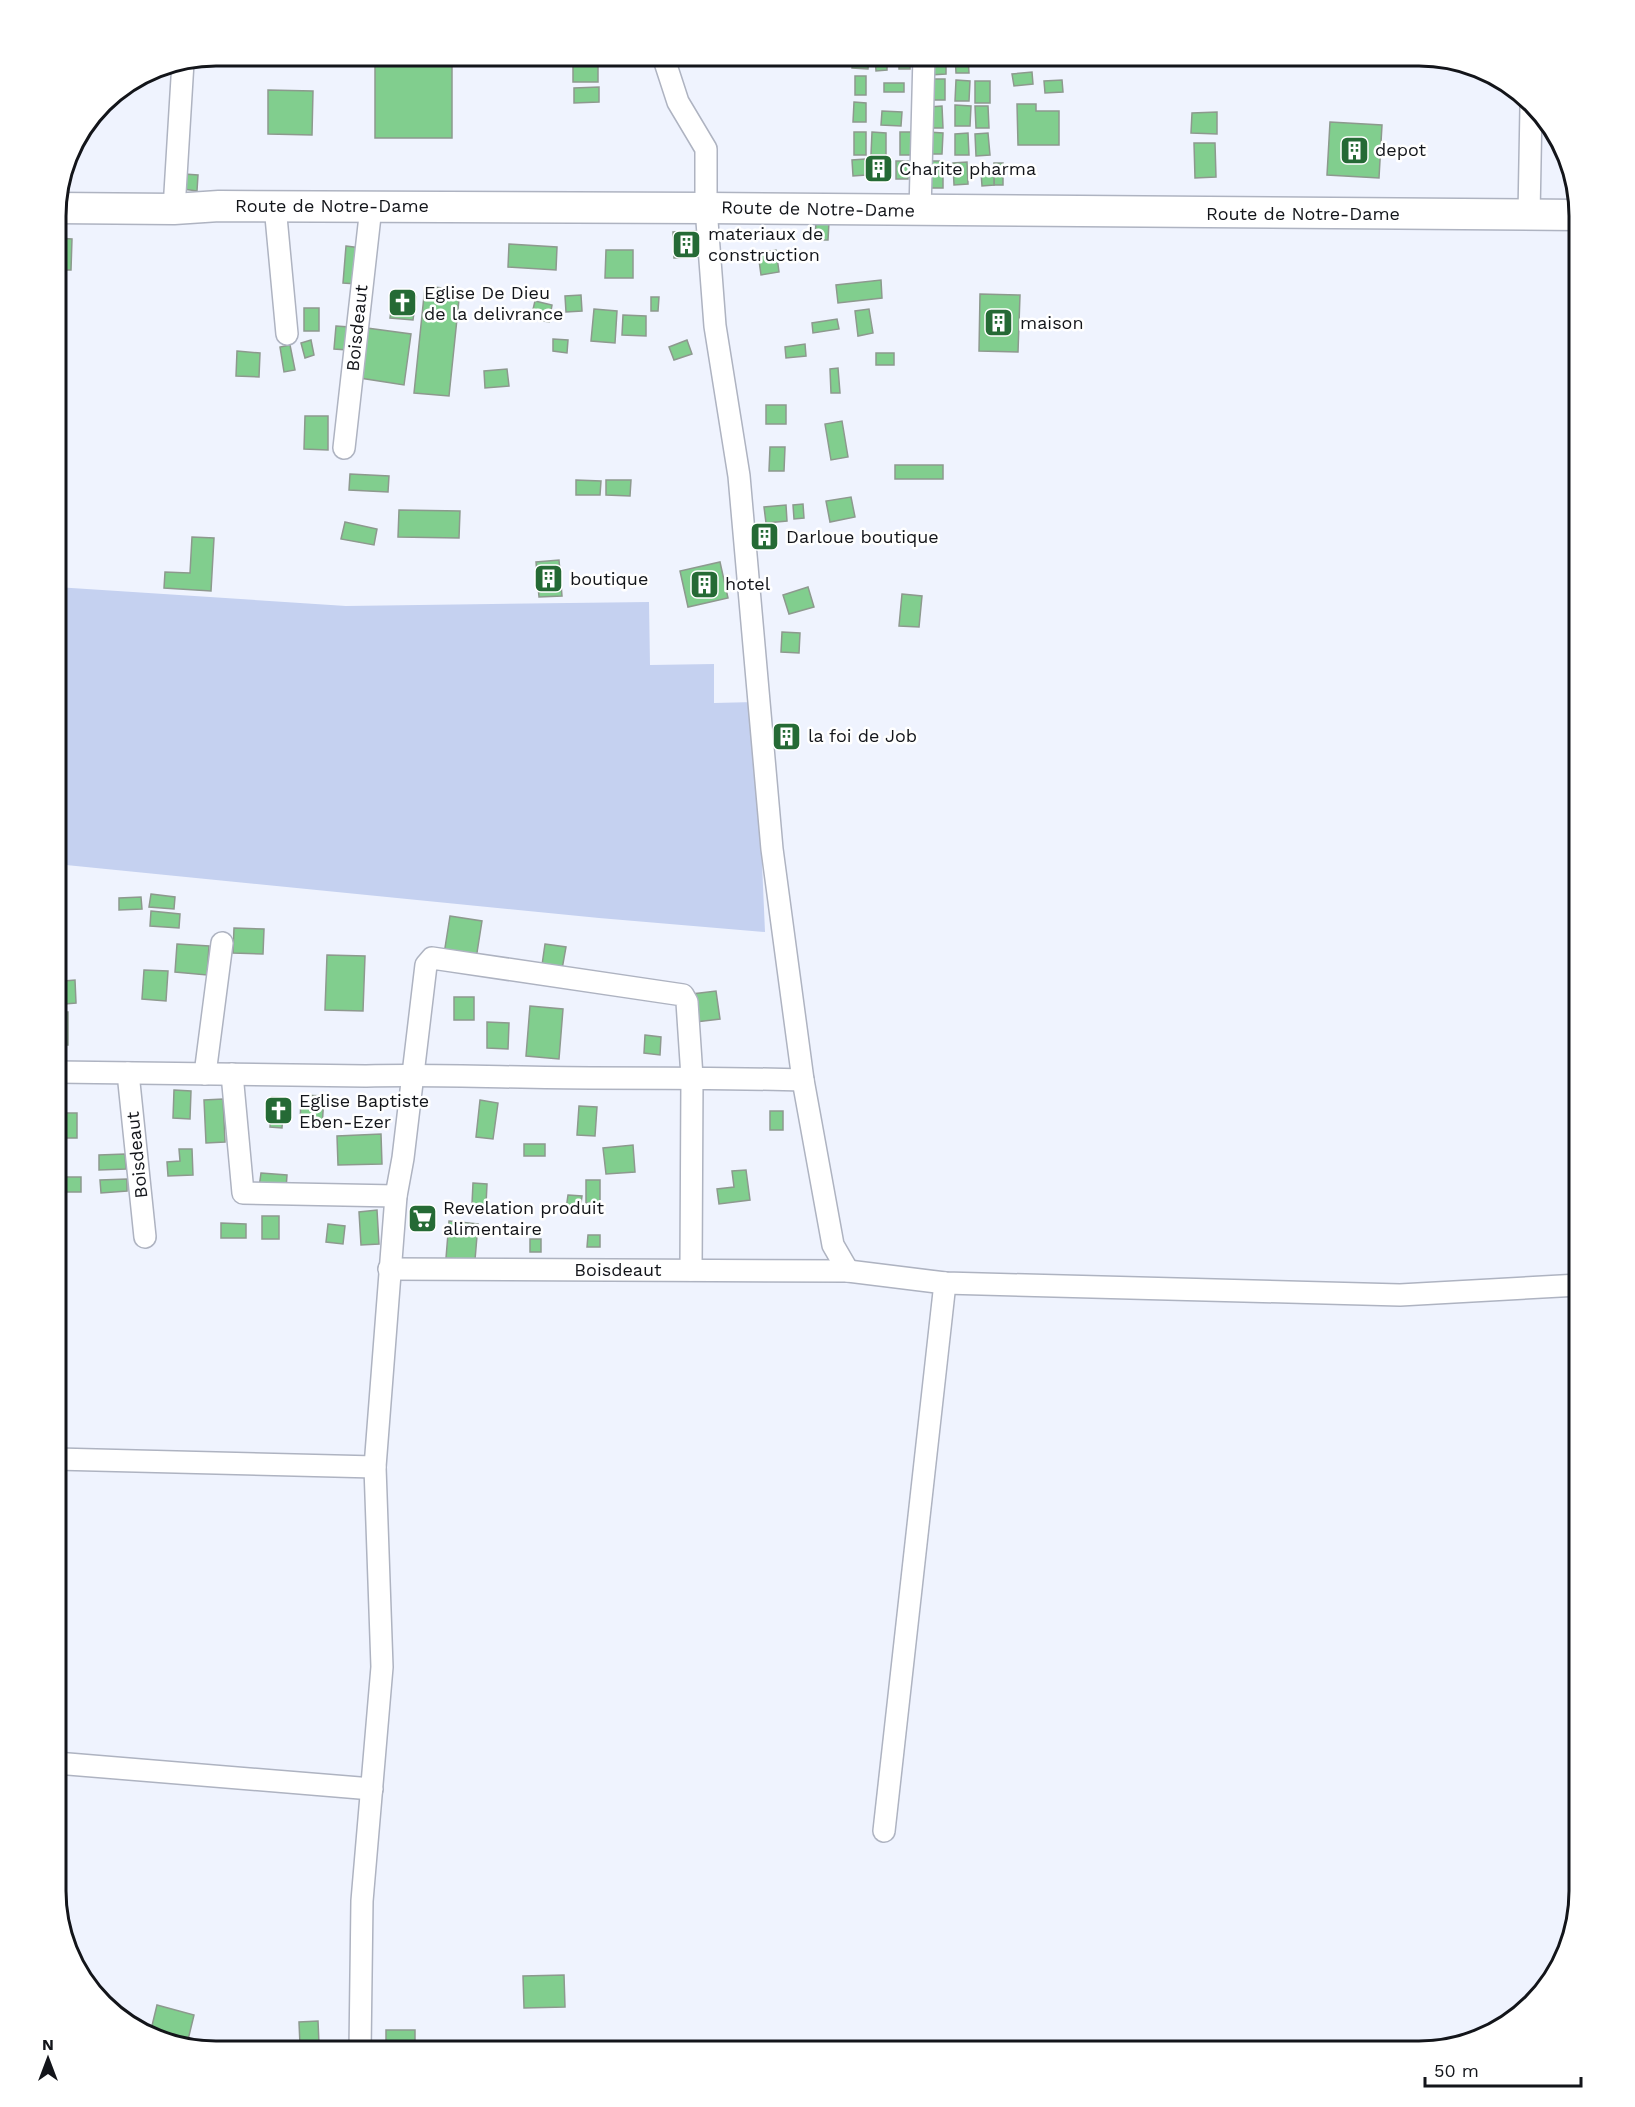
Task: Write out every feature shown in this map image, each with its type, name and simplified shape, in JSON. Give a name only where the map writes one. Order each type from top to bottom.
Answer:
[{"type":"street","points":[[666,66],[678,102],[706,149],[707,223],[715,326],[740,476],[772,849],[803,1080],[833,1245],[848,1271]]},
{"type":"street","points":[[920,211],[924,66]]},
{"type":"street","points":[[174,209],[182,70]]},
{"type":"street","points":[[1529,215],[1531,116]]},
{"type":"street","points":[[275,206],[287,334]]},
{"type":"street","name":"Route de Notre-Dame","points":[[66,208],[371,207],[707,223],[920,211],[1569,215]]},
{"type":"street","name":"Boisdeaut","points":[[344,448],[371,207]]},
{"type":"street","points":[[205,1074],[222,943]]},
{"type":"street","points":[[360,2041],[362,1901],[382,1668],[375,1467],[396,1196],[426,965],[432,958],[683,995],[687,1002],[692,1077],[691,1270]]},
{"type":"street","points":[[66,1072],[692,1077],[803,1080]]},
{"type":"street","name":"Boisdeaut","points":[[128,1073],[146,1237]]},
{"type":"street","points":[[232,1074],[243,1193],[396,1196]]},
{"type":"street","name":"Boisdeaut","points":[[389,1269],[848,1271],[945,1283],[1400,1295],[1569,1286]]},
{"type":"street","points":[[884,1831],[945,1283]]},
{"type":"street","points":[[66,1459],[375,1467]]},
{"type":"street","points":[[66,1764],[372,1789]]},
{"type":"shaded area","points":[[66,588],[346,606],[649,602],[650,665],[714,664],[714,703],[755,702],[765,932],[599,918],[66,865]]},
{"type":"building","points":[[375,66],[452,66],[452,138],[375,138]]},
{"type":"building","points":[[573,66],[598,66],[598,82],[573,82]]},
{"type":"building","points":[[852,66],[868,66],[868,69],[852,68]]},
{"type":"building","points":[[876,66],[887,66],[887,70],[876,71]]},
{"type":"building","points":[[899,66],[910,66],[910,69],[899,69]]},
{"type":"building","points":[[930,66],[946,66],[946,74],[930,75]]},
{"type":"building","points":[[956,66],[969,66],[969,73],[956,73]]},
{"type":"building","points":[[1032,72],[1033,84],[1014,86],[1012,74]]},
{"type":"building","points":[[855,76],[866,76],[866,95],[855,95]]},
{"type":"building","points":[[931,79],[945,79],[945,100],[931,100]]},
{"type":"building","points":[[956,80],[970,81],[969,101],[955,101]]},
{"type":"building","points":[[1062,80],[1063,92],[1045,93],[1044,81]]},
{"type":"building","points":[[975,81],[990,81],[990,103],[975,103]]},
{"type":"building","points":[[884,83],[904,83],[904,92],[884,92]]},
{"type":"building","points":[[599,87],[599,102],[574,103],[574,88]]},
{"type":"building","points":[[268,90],[313,91],[312,135],[268,134]]},
{"type":"building","points":[[854,102],[866,103],[866,122],[853,122]]},
{"type":"building","points":[[1017,104],[1036,104],[1036,111],[1059,111],[1059,145],[1018,145]]},
{"type":"building","points":[[955,105],[971,106],[970,126],[955,126]]},
{"type":"building","points":[[942,106],[943,128],[930,128],[929,107]]},
{"type":"building","points":[[975,106],[988,106],[989,128],[976,128]]},
{"type":"building","points":[[882,111],[902,112],[901,126],[881,125]]},
{"type":"building","points":[[1217,112],[1217,134],[1191,133],[1192,113]]},
{"type":"building","name":"depot","points":[[1330,122],[1382,125],[1379,178],[1327,175]]},
{"type":"building","points":[[854,132],[866,132],[866,155],[854,155]]},
{"type":"building","points":[[872,132],[886,133],[886,155],[871,155]]},
{"type":"building","points":[[900,132],[911,132],[911,155],[900,155]]},
{"type":"building","points":[[928,132],[943,133],[942,154],[927,154]]},
{"type":"building","points":[[968,133],[969,155],[955,155],[955,134]]},
{"type":"building","points":[[988,133],[990,155],[976,156],[975,134]]},
{"type":"building","points":[[1194,143],[1215,143],[1216,177],[1195,178]]},
{"type":"building","points":[[865,159],[866,175],[853,176],[852,160]]},
{"type":"building","name":"Charite pharma","points":[[870,159],[886,159],[886,179],[869,178]]},
{"type":"building","points":[[896,161],[908,161],[908,179],[896,179]]},
{"type":"building","points":[[927,161],[943,161],[943,188],[927,188]]},
{"type":"building","points":[[967,162],[968,184],[954,185],[953,163]]},
{"type":"building","points":[[994,163],[1003,163],[1003,185],[994,185]]},
{"type":"building","points":[[981,172],[994,172],[994,185],[982,186]]},
{"type":"building","points":[[184,174],[198,175],[197,191],[183,189]]},
{"type":"building","points":[[816,222],[829,222],[828,240],[815,240]]},
{"type":"building","name":"materiaux de construction","points":[[700,231],[700,257],[674,258],[673,232]]},
{"type":"building","points":[[66,239],[72,239],[71,270],[66,270]]},
{"type":"building","points":[[509,244],[557,247],[556,270],[508,267]]},
{"type":"building","points":[[346,246],[361,248],[357,284],[343,283]]},
{"type":"building","points":[[606,250],[633,250],[633,278],[605,278]]},
{"type":"building","points":[[776,250],[779,272],[761,275],[758,253]]},
{"type":"building","points":[[881,280],[882,298],[838,303],[836,285]]},
{"type":"building","points":[[425,286],[460,290],[449,396],[414,393]]},
{"type":"building","name":"maison","points":[[980,294],[1020,295],[1018,352],[979,351]]},
{"type":"building","points":[[393,295],[416,297],[413,320],[390,318]]},
{"type":"building","points":[[581,295],[582,311],[566,312],[565,296]]},
{"type":"building","points":[[651,297],[659,297],[658,311],[651,311]]},
{"type":"building","points":[[535,301],[552,305],[549,322],[531,318]]},
{"type":"building","points":[[304,308],[319,308],[319,331],[304,331]]},
{"type":"building","points":[[594,309],[617,311],[615,343],[591,341]]},
{"type":"building","points":[[869,309],[873,333],[858,336],[855,311]]},
{"type":"building","points":[[623,315],[646,316],[646,336],[622,335]]},
{"type":"building","points":[[837,319],[839,329],[813,333],[812,323]]},
{"type":"building","points":[[336,326],[349,327],[347,350],[334,349]]},
{"type":"building","points":[[367,328],[411,334],[404,385],[360,378]]},
{"type":"building","points":[[553,339],[568,340],[567,353],[553,351]]},
{"type":"building","points":[[311,340],[314,355],[305,358],[301,343]]},
{"type":"building","points":[[687,340],[692,354],[674,360],[669,347]]},
{"type":"building","points":[[805,344],[806,356],[786,358],[785,347]]},
{"type":"building","points":[[290,345],[295,370],[284,372],[280,347]]},
{"type":"building","points":[[237,351],[260,353],[259,377],[236,376]]},
{"type":"building","points":[[876,353],[894,353],[894,365],[876,365]]},
{"type":"building","points":[[838,368],[840,393],[831,393],[830,369]]},
{"type":"building","points":[[507,369],[509,386],[485,388],[484,371]]},
{"type":"building","points":[[766,405],[786,405],[786,424],[766,424]]},
{"type":"building","points":[[305,416],[328,416],[328,450],[304,449]]},
{"type":"building","points":[[842,421],[848,457],[831,460],[825,424]]},
{"type":"building","points":[[770,447],[785,447],[784,471],[769,471]]},
{"type":"building","points":[[895,465],[943,465],[943,479],[895,479]]},
{"type":"building","points":[[350,474],[389,476],[388,492],[349,490]]},
{"type":"building","points":[[576,480],[601,481],[600,495],[576,495]]},
{"type":"building","points":[[606,480],[631,480],[630,496],[606,495]]},
{"type":"building","points":[[851,497],[855,517],[830,522],[826,501]]},
{"type":"building","points":[[803,504],[804,518],[794,519],[793,505]]},
{"type":"building","points":[[786,505],[787,521],[766,523],[764,507]]},
{"type":"building","points":[[399,510],[460,511],[459,538],[398,537]]},
{"type":"building","points":[[345,522],[377,529],[374,545],[341,539]]},
{"type":"building","name":"Darloue boutique","points":[[772,529],[773,543],[757,544],[756,530]]},
{"type":"building","points":[[192,537],[214,538],[211,591],[164,588],[165,572],[190,573]]},
{"type":"building","name":"boutique","points":[[559,560],[562,596],[539,597],[536,562]]},
{"type":"building","name":"hotel","points":[[720,562],[728,598],[688,607],[680,571]]},
{"type":"building","points":[[808,587],[814,607],[789,614],[783,595]]},
{"type":"building","points":[[902,594],[922,596],[919,627],[899,626]]},
{"type":"building","points":[[782,632],[800,633],[799,653],[781,652]]},
{"type":"building","name":"la foi de Job","points":[[779,731],[795,731],[795,741],[779,741]]},
{"type":"building","points":[[151,894],[175,897],[174,909],[149,907]]},
{"type":"building","points":[[141,897],[142,909],[119,910],[119,898]]},
{"type":"building","points":[[151,911],[180,914],[179,928],[150,926]]},
{"type":"building","points":[[450,916],[482,921],[476,959],[444,954]]},
{"type":"building","points":[[234,928],[264,929],[263,954],[233,953]]},
{"type":"building","points":[[177,944],[209,946],[207,975],[175,972]]},
{"type":"building","points":[[545,944],[566,947],[561,975],[541,972]]},
{"type":"building","points":[[327,955],[365,956],[363,1011],[325,1010]]},
{"type":"building","points":[[144,970],[168,971],[166,1001],[142,999]]},
{"type":"building","points":[[75,980],[76,1003],[66,1004],[66,981]]},
{"type":"building","points":[[716,991],[720,1019],[696,1022],[692,994]]},
{"type":"building","points":[[454,997],[474,997],[474,1020],[454,1020]]},
{"type":"building","points":[[530,1006],[563,1009],[559,1059],[526,1056]]},
{"type":"building","points":[[66,1012],[68,1012],[68,1045],[66,1045]]},
{"type":"building","points":[[487,1022],[509,1023],[508,1049],[487,1048]]},
{"type":"building","points":[[645,1035],[661,1037],[660,1055],[644,1053]]},
{"type":"building","points":[[174,1090],[191,1091],[190,1119],[173,1118]]},
{"type":"building","points":[[301,1095],[324,1096],[322,1128],[300,1127]]},
{"type":"building","points":[[272,1097],[284,1098],[282,1128],[270,1127]]},
{"type":"building","points":[[223,1099],[225,1142],[206,1143],[204,1100]]},
{"type":"building","points":[[480,1100],[498,1103],[493,1139],[476,1137]]},
{"type":"building","points":[[579,1106],[597,1107],[595,1136],[577,1135]]},
{"type":"building","points":[[770,1111],[783,1111],[783,1130],[770,1130]]},
{"type":"building","points":[[66,1113],[77,1113],[77,1138],[66,1138]]},
{"type":"building","points":[[381,1134],[382,1164],[338,1165],[337,1136]]},
{"type":"building","points":[[524,1144],[545,1144],[545,1156],[524,1156]]},
{"type":"building","points":[[633,1145],[635,1172],[606,1174],[603,1148]]},
{"type":"building","points":[[179,1149],[192,1149],[193,1175],[168,1176],[167,1162],[180,1161]]},
{"type":"building","points":[[125,1154],[126,1169],[99,1170],[99,1155]]},
{"type":"building","points":[[746,1170],[750,1200],[719,1204],[717,1189],[734,1187],[732,1171]]},
{"type":"building","points":[[261,1173],[287,1175],[286,1190],[259,1188]]},
{"type":"building","points":[[66,1177],[81,1177],[81,1192],[66,1192]]},
{"type":"building","points":[[127,1179],[127,1191],[101,1193],[100,1180]]},
{"type":"building","points":[[586,1180],[600,1180],[600,1203],[586,1203]]},
{"type":"building","points":[[473,1183],[487,1184],[486,1205],[472,1204]]},
{"type":"building","points":[[568,1195],[582,1196],[580,1211],[566,1209]]},
{"type":"building","points":[[377,1210],[379,1244],[361,1245],[359,1212]]},
{"type":"building","points":[[416,1213],[427,1213],[428,1224],[416,1224]]},
{"type":"building","points":[[262,1216],[279,1216],[279,1239],[262,1239]]},
{"type":"building","points":[[449,1221],[478,1224],[475,1260],[446,1258]]},
{"type":"building","points":[[221,1223],[246,1224],[246,1238],[221,1238]]},
{"type":"building","points":[[328,1224],[345,1226],[343,1244],[326,1242]]},
{"type":"building","points":[[588,1235],[600,1235],[600,1247],[587,1247]]},
{"type":"building","points":[[530,1239],[541,1239],[541,1252],[530,1252]]},
{"type":"building","points":[[564,1975],[565,2007],[524,2008],[523,1976]]},
{"type":"building","points":[[157,2005],[194,2015],[188,2038],[152,2026]]},
{"type":"building","points":[[318,2021],[319,2041],[300,2041],[299,2022]]},
{"type":"building","points":[[386,2030],[415,2030],[415,2041],[386,2041]]},
{"type":"place","name":"depot","points":[[1354,150]]},
{"type":"place","name":"Charite pharma","points":[[878,169]]},
{"type":"place","name":"materiaux de construction","points":[[687,244]]},
{"type":"place","name":"Eglise De Dieu de la delivrance","points":[[403,303]]},
{"type":"place","name":"maison","points":[[999,323]]},
{"type":"place","name":"Darloue boutique","points":[[765,537]]},
{"type":"place","name":"boutique","points":[[549,579]]},
{"type":"place","name":"hotel","points":[[704,584]]},
{"type":"place","name":"la foi de Job","points":[[787,736]]},
{"type":"place","name":"Eglise Baptiste Eben-Ezer","points":[[278,1111]]},
{"type":"place","name":"Revelation produit alimentaire","points":[[422,1218]]}]
